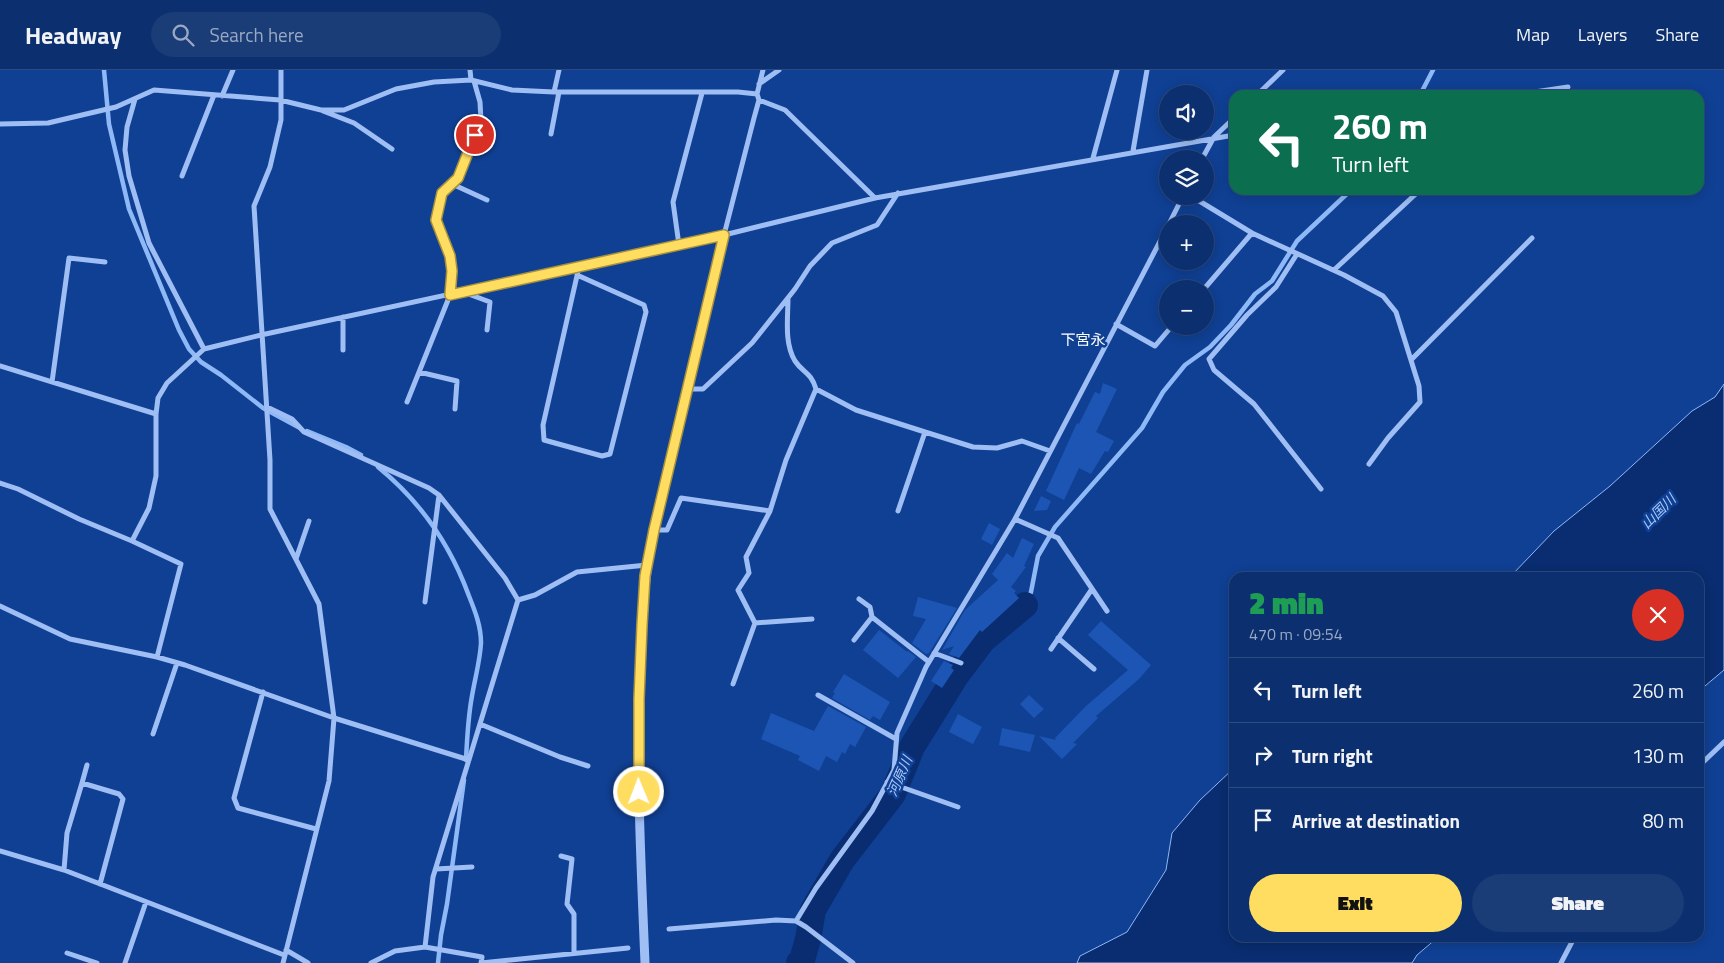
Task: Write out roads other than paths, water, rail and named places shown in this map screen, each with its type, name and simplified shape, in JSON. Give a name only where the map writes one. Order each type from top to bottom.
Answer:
[{"type":"street","points":[[222,96],[233,70]]},
{"type":"street","points":[[281,70],[281,120],[270,167],[254,206],[270,460],[270,509],[319,604],[334,718],[329,782],[282,963]]},
{"type":"street","points":[[407,402],[450,295],[452,271],[450,256],[436,220],[442,193],[458,178],[481,121],[480,102],[470,70]]},
{"type":"street","points":[[551,134],[559,70]]},
{"type":"street","points":[[645,963],[638,763],[642,625],[647,565],[763,70]]},
{"type":"street","points":[[759,85],[779,70]]},
{"type":"street","points":[[1093,158],[1117,70]]},
{"type":"street","points":[[1133,151],[1147,70]]},
{"type":"street","points":[[1262,90],[1283,70]]},
{"type":"street","points":[[321,110],[344,110],[396,89],[434,82],[472,81],[512,90],[557,92],[738,92],[758,97],[785,110],[875,198]]},
{"type":"street","points":[[1548,90],[1568,87],[1565,90]]},
{"type":"street","points":[[0,124],[48,123],[116,107],[154,90],[280,100],[321,110],[354,123],[392,149]]},
{"type":"street","points":[[679,245],[674,202],[702,92]]},
{"type":"street","points":[[182,176],[214,95]]},
{"type":"street","points":[[136,99],[127,127],[125,150],[129,176],[149,243],[204,349]]},
{"type":"street","points":[[1214,137],[1229,123]]},
{"type":"street","points":[[1214,137],[1229,135]]},
{"type":"street","points":[[132,541],[148,508],[156,476],[156,414],[158,398],[167,383],[204,349],[724,235],[898,193],[1197,140]]},
{"type":"street","points":[[452,184],[488,200]]},
{"type":"street","points":[[688,390],[703,389],[752,344],[810,266],[832,243],[878,225],[898,193]]},
{"type":"street","points":[[1334,270],[1415,195]]},
{"type":"street","points":[[1206,205],[1252,233],[1334,270],[1383,296],[1396,312],[1419,386],[1420,402],[1388,438],[1369,464]]},
{"type":"street","points":[[1212,280],[1252,233]]},
{"type":"street","points":[[1411,360],[1532,238]]},
{"type":"street","points":[[796,921],[816,888],[872,811],[888,782],[894,770],[897,733],[929,662],[1015,519],[1159,242]]},
{"type":"street","points":[[1297,254],[1276,287],[1247,315],[1209,359],[1214,370],[1254,404],[1321,490]]},
{"type":"street","points":[[52,382],[69,258],[105,262]]},
{"type":"street","points":[[577,275],[644,305],[646,312],[610,454],[602,456],[544,440],[544,425],[577,275],[579,267]]},
{"type":"street","points":[[463,292],[490,302],[487,330]]},
{"type":"street","points":[[733,684],[755,623],[738,590],[749,573],[746,557],[770,511],[786,460],[816,389],[813,378],[796,362],[790,350],[787,331],[788,298]]},
{"type":"street","points":[[343,350],[344,317]]},
{"type":"street","points":[[1116,324],[1155,346],[1164,335]]},
{"type":"street","points":[[0,366],[156,414]]},
{"type":"street","points":[[419,372],[457,381],[455,409]]},
{"type":"street","points":[[816,389],[856,410],[974,447],[996,448],[1022,441],[1050,451]]},
{"type":"street","points":[[267,407],[292,419],[304,432],[429,488],[439,496],[505,578],[518,600],[433,877],[425,947]]},
{"type":"street","points":[[898,511],[925,432]]},
{"type":"street","points":[[0,483],[18,489],[79,519],[180,564],[157,657]]},
{"type":"street","points":[[425,602],[439,496]]},
{"type":"street","points":[[654,530],[668,530],[681,498],[770,511]]},
{"type":"street","points":[[1015,519],[1058,538],[1107,611]]},
{"type":"street","points":[[296,559],[309,521]]},
{"type":"street","points":[[518,600],[535,595],[577,572],[647,565]]},
{"type":"street","points":[[1051,649],[1092,589]]},
{"type":"street","points":[[859,599],[870,608],[872,617],[929,662]]},
{"type":"street","points":[[0,606],[70,639],[177,663],[334,718],[469,760]]},
{"type":"street","points":[[854,640],[872,617]]},
{"type":"street","points":[[755,623],[812,619]]},
{"type":"street","points":[[1058,638],[1094,669]]},
{"type":"street","points":[[934,653],[961,663]]},
{"type":"street","points":[[153,734],[177,663]]},
{"type":"street","points":[[263,692],[234,798],[238,808],[316,829]]},
{"type":"street","points":[[818,695],[896,739]]},
{"type":"street","points":[[480,724],[560,757],[588,766]]},
{"type":"street","points":[[1704,761],[1724,742]]},
{"type":"street","points":[[64,870],[66,833],[86,765]]},
{"type":"street","points":[[888,782],[958,807]]},
{"type":"street","points":[[82,783],[119,794],[123,800],[100,884]]},
{"type":"street","points":[[0,851],[64,870],[308,963]]},
{"type":"street","points":[[561,856],[572,859],[567,904],[574,914],[574,953]]},
{"type":"street","points":[[436,869],[472,867]]},
{"type":"street","points":[[125,963],[146,902]]},
{"type":"street","points":[[669,929],[776,920],[796,921],[806,926],[853,963]]},
{"type":"street","points":[[1561,963],[1572,942]]},
{"type":"street","points":[[371,963],[395,951],[425,947],[482,957],[481,963],[628,948]]},
{"type":"street","points":[[67,953],[97,963]]},
{"type":"water","name":"山国川","points":[[1724,384],[1724,670],[1704,687],[1704,572],[1515,572],[1554,531],[1610,486],[1692,411],[1715,397]]},
{"type":"water","points":[[1229,773],[1229,942],[1432,942],[1417,955],[1412,963],[1077,963],[1080,956],[1127,932],[1166,870],[1172,833],[1200,800]]},
{"type":"waterway","points":[[104,70],[109,124],[129,209],[179,330],[189,349],[201,362],[263,408],[300,428]]},
{"type":"waterway","points":[[1423,90],[1433,70]]},
{"type":"waterway","points":[[1025,605],[1031,592],[1038,556],[1055,527],[1142,428],[1163,392],[1185,365],[1210,347],[1231,325],[1255,294],[1272,281],[1297,241],[1346,195]]},
{"type":"waterway","points":[[307,431],[361,455]]},
{"type":"waterway","points":[[378,467],[407,494],[443,541],[461,577],[477,619],[481,643],[470,712],[466,760]]},
{"type":"waterway","name":"河原川","points":[[799,963],[802,960],[808,939],[813,910],[842,860],[893,794],[912,747],[956,676],[983,640],[1025,605]]},
{"type":"waterway","points":[[438,963],[464,780]]},
{"type":"district","name":"下宮永","points":[[1083,339]]}]
